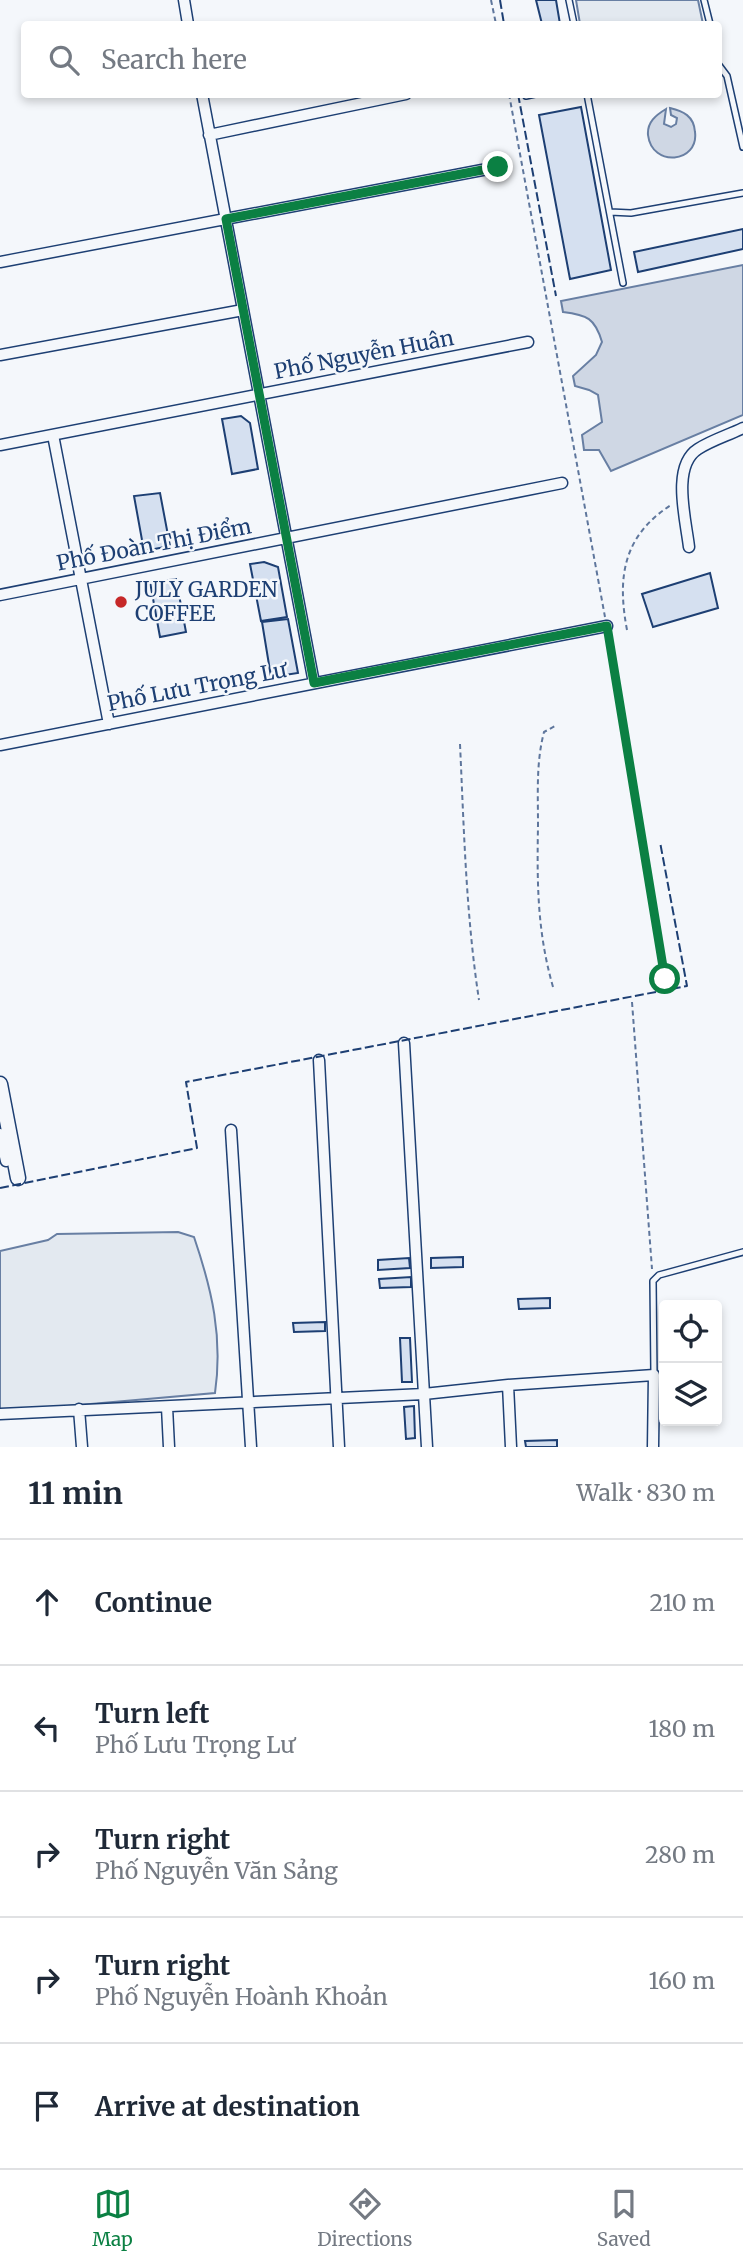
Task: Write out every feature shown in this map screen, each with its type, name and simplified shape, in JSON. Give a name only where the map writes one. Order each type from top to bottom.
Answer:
[{"type":"street","points":[[184,0],[188,21]]},
{"type":"street","points":[[203,98],[314,683]]},
{"type":"street","points":[[209,135],[387,98]]},
{"type":"street","points":[[0,262],[498,167]]},
{"type":"street","points":[[0,355],[243,310]]},
{"type":"street","name":"Phố Nguyễn Huân","points":[[0,445],[528,342]]},
{"type":"street","points":[[689,547],[682,476],[685,464],[698,449],[743,428]]},
{"type":"street","points":[[53,435],[109,724]]},
{"type":"street","name":"Phố Đoàn Thị Điểm","points":[[0,595],[562,483]]},
{"type":"street","name":"Phố Lưu Trọng Lư","points":[[0,745],[607,626]]},
{"type":"street","points":[[404,1043],[427,1447]]},
{"type":"street","points":[[319,1060],[339,1447]]},
{"type":"street","points":[[0,1084],[18,1178]]},
{"type":"street","points":[[231,1130],[251,1447]]},
{"type":"street","points":[[0,1135],[6,1161]]},
{"type":"street","points":[[0,1414],[424,1394],[654,1375],[653,1447]]},
{"type":"street","points":[[508,1385],[511,1447]]},
{"type":"street","points":[[167,1407],[169,1447]]},
{"type":"street","points":[[79,1409],[82,1447]]},
{"type":"lane","points":[[569,0],[572,21]]},
{"type":"lane","points":[[704,0],[709,21]]},
{"type":"lane","points":[[722,68],[727,76],[743,147]]},
{"type":"lane","points":[[588,98],[623,284]]},
{"type":"lane","points":[[610,212],[631,213],[743,192]]},
{"type":"lane","points":[[654,1375],[653,1281],[659,1275],[743,1252]]},
{"type":"path","points":[[491,0],[495,21]]},
{"type":"path","points":[[510,98],[607,626],[665,979]]},
{"type":"path","points":[[627,630],[622,603],[623,575],[627,559],[647,522],[684,498]]},
{"type":"path","points":[[554,987],[545,959],[536,881],[538,769],[544,732],[557,725]]},
{"type":"path","points":[[460,744],[467,904],[480,1000]]},
{"type":"path","points":[[632,1003],[653,1281]]},
{"type":"shaded area","points":[[576,0],[698,0],[702,21],[580,21]]},
{"type":"shaded area","points":[[670,108],[687,115],[695,132],[690,150],[674,158],[658,153],[651,146],[648,135],[653,119],[666,109],[664,124],[671,127],[676,124],[677,118],[671,115]]},
{"type":"shaded area","points":[[743,265],[743,415],[611,471],[599,450],[584,450],[582,435],[602,422],[598,395],[575,386],[573,376],[596,355],[602,342],[589,319],[563,312],[561,301]]},
{"type":"shaded area","points":[[178,1232],[194,1237],[211,1295],[218,1352],[215,1393],[0,1412],[0,1251],[48,1240],[57,1234]]},
{"type":"building","points":[[536,0],[556,0],[560,21],[541,21]]},
{"type":"building","points":[[581,107],[611,270],[570,279],[539,115]]},
{"type":"building","points":[[743,229],[743,249],[638,272],[634,252]]},
{"type":"building","points":[[241,416],[250,423],[258,469],[232,474],[222,419]]},
{"type":"building","points":[[160,493],[170,546],[144,551],[134,496]]},
{"type":"building","points":[[264,562],[278,567],[287,617],[261,621],[250,564]]},
{"type":"building","points":[[710,573],[718,608],[653,627],[642,594]]},
{"type":"building","points":[[176,579],[186,632],[160,637],[150,582]]},
{"type":"building","points":[[288,619],[298,673],[271,677],[262,622]]},
{"type":"building","points":[[463,1257],[463,1267],[431,1268],[431,1258]]},
{"type":"building","points":[[409,1258],[410,1268],[378,1270],[378,1260]]},
{"type":"building","points":[[411,1277],[411,1287],[380,1288],[379,1279]]},
{"type":"building","points":[[550,1298],[550,1308],[519,1309],[518,1299]]},
{"type":"building","points":[[325,1322],[325,1331],[294,1332],[293,1323]]},
{"type":"building","points":[[400,1338],[410,1338],[412,1382],[402,1382]]},
{"type":"building","points":[[414,1406],[415,1438],[406,1439],[404,1407]]},
{"type":"building","points":[[557,1440],[557,1447],[526,1447],[525,1441]]},
{"type":"fence","points":[[500,0],[504,21]]},
{"type":"fence","points":[[519,98],[556,296]]},
{"type":"fence","points":[[0,1188],[197,1148],[186,1082],[687,986],[660,842]]},
{"type":"place","name":"JULY GARDEN COFFEE","points":[[121,602]]},
{"type":"route","points":[[498,167],[226,219],[314,683],[607,626],[665,979]]}]
